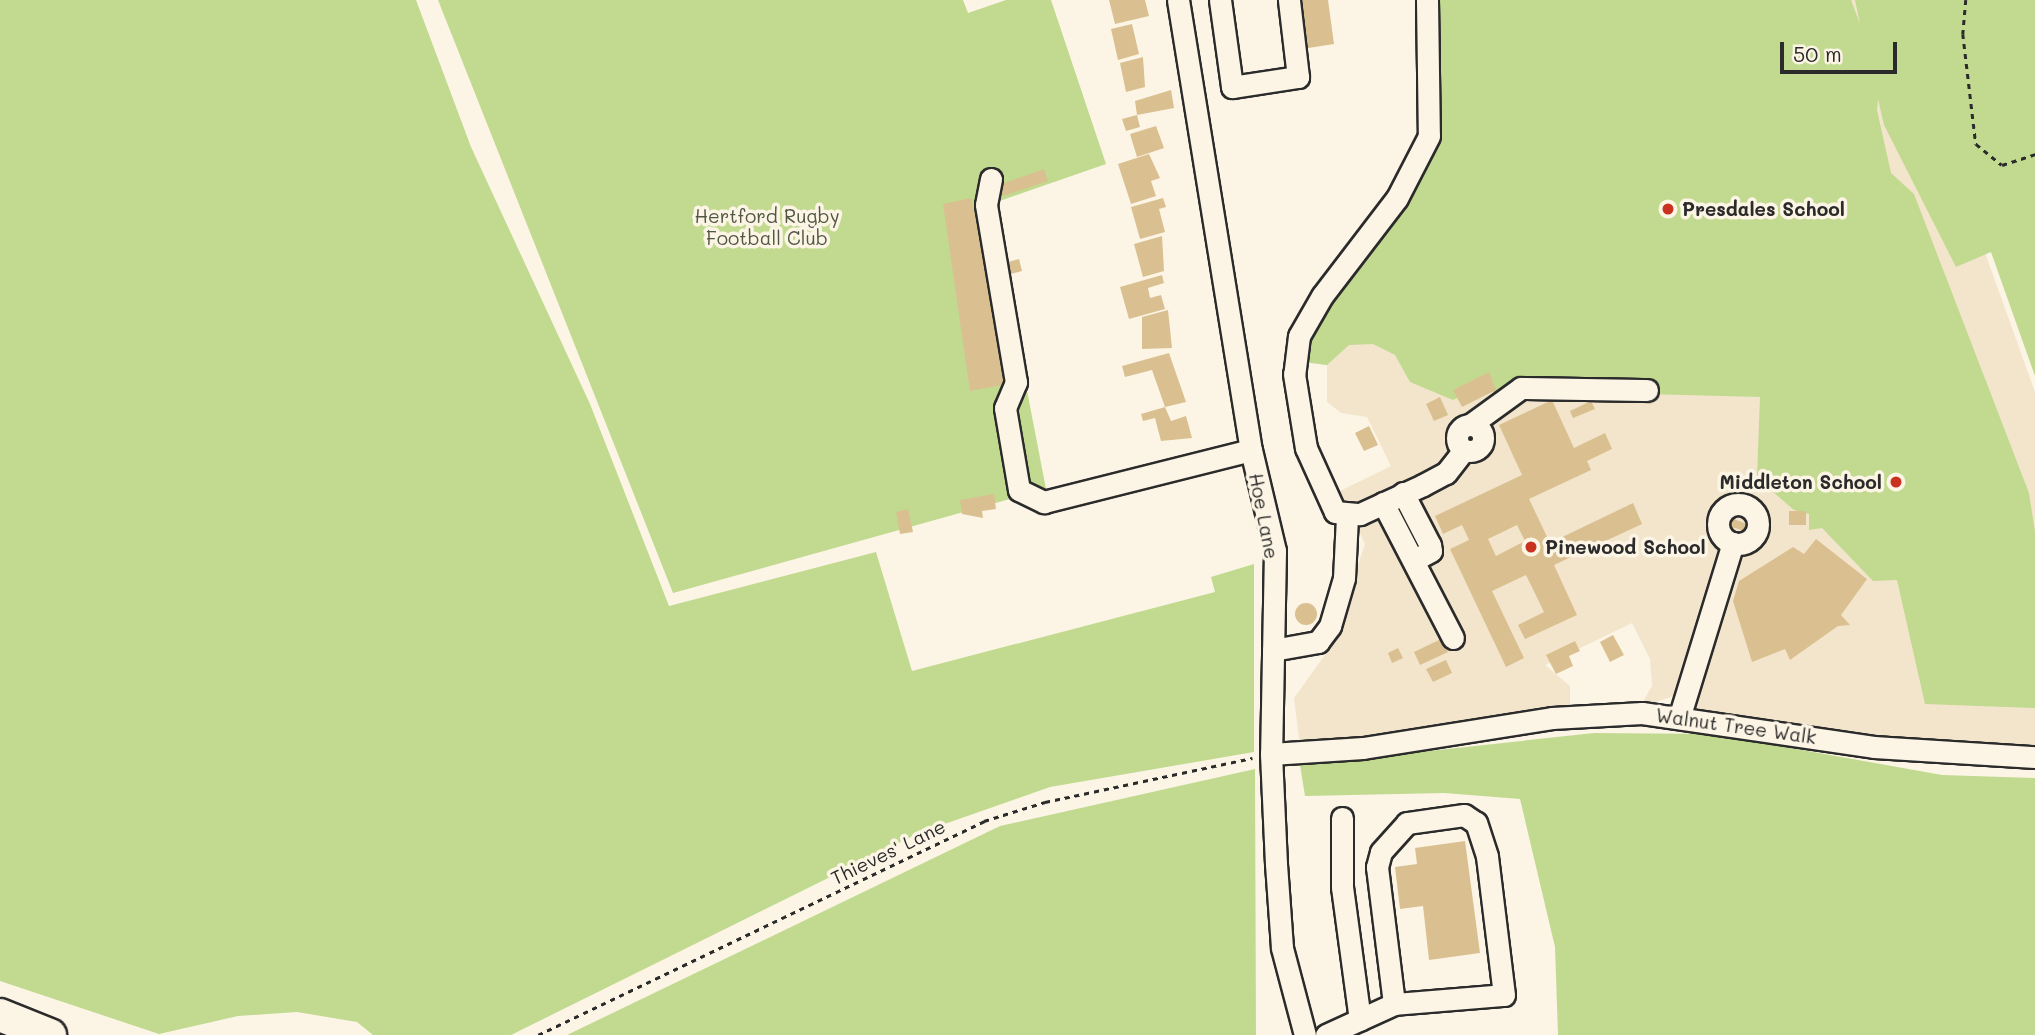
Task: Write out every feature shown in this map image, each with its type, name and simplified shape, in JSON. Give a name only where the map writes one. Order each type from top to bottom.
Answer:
[{"type":"highway","points":[[0,1016],[50,1035]]},
{"type":"street","name":"Hoe Lane","points":[[1178,0],[1251,450],[1275,551],[1271,754],[1282,948],[1305,1035]]},
{"type":"street","points":[[1220,0],[1232,87],[1298,77],[1289,0]]},
{"type":"street","points":[[1348,517],[1325,498],[1306,448],[1294,374],[1299,336],[1345,263],[1397,198],[1429,136],[1427,0]]},
{"type":"street","points":[[991,179],[986,205],[1016,383],[1005,408],[1019,490],[1044,502],[1251,450]]},
{"type":"street","points":[[1348,517],[1446,473],[1464,450],[1477,450],[1483,439],[1470,425],[1521,388],[1647,390]]},
{"type":"street","points":[[1404,493],[1431,551],[1414,560]]},
{"type":"street","points":[[1383,503],[1453,638]]},
{"type":"street","points":[[1273,650],[1318,642],[1330,626],[1344,578],[1348,517]]},
{"type":"street","points":[[1680,715],[1692,661],[1733,544]]},
{"type":"street","name":"Walnut Tree Walk","points":[[1271,754],[1363,748],[1552,718],[1680,715],[1874,747],[2035,757]]},
{"type":"street","points":[[1326,1035],[1394,1004],[1504,995],[1487,856],[1476,823],[1464,815],[1407,823],[1381,852],[1377,867],[1394,1004]]},
{"type":"street","points":[[1342,818],[1342,887],[1360,1020]]},
{"type":"path","points":[[1966,0],[1963,34],[1976,144],[2002,165],[2035,154]]},
{"type":"path","name":"Thieves' Lane","points":[[538,1035],[984,821],[1045,802],[1271,754]]},
{"type":"shaded area","points":[[1431,0],[1878,0],[1978,233],[2035,392],[2035,753],[1876,740],[1696,712],[1690,696],[1680,694],[1640,707],[1652,686],[1650,659],[1632,623],[1545,665],[1570,686],[1570,716],[1309,746],[1299,739],[1294,698],[1330,648],[1365,544],[1340,491],[1391,466],[1367,417],[1341,413],[1327,402],[1327,365],[1303,362],[1427,162]]},
{"type":"green space","points":[[0,0],[416,0],[471,147],[590,404],[669,606],[876,552],[912,671],[1215,592],[1211,577],[1254,564],[1254,752],[1050,787],[919,833],[511,1035],[373,1035],[357,1022],[297,1012],[238,1016],[159,1034],[0,981]]},
{"type":"green space","name":"Hertford Rugby Football Club","points":[[438,0],[963,0],[968,13],[1006,0],[1051,0],[1106,164],[991,204],[1046,489],[673,593]]},
{"type":"green space","name":"Presdales School","points":[[1431,0],[1851,0],[1860,24],[1855,0],[2035,0],[2035,376],[1991,252],[1956,267],[1884,125],[1878,99],[1877,110],[1891,173],[1914,194],[2029,493],[2035,532],[2035,708],[1925,704],[1897,580],[1873,581],[1822,528],[1809,530],[1809,514],[1794,510],[1757,478],[1760,397],[1531,391],[1498,401],[1488,383],[1453,400],[1410,382],[1395,355],[1373,344],[1349,345],[1327,365],[1303,362],[1315,318],[1405,204],[1427,162]]},
{"type":"green space","points":[[1594,733],[1713,734],[1942,775],[2035,778],[2035,1035],[1558,1035],[1555,947],[1520,799],[1444,793],[1305,796],[1300,765]]},
{"type":"green space","points":[[1255,769],[1256,1035],[567,1035],[1000,826]]},
{"type":"building","points":[[1109,0],[1145,0],[1149,16],[1115,24]]},
{"type":"building","points":[[1295,0],[1328,0],[1334,44],[1302,49]]},
{"type":"building","points":[[1132,24],[1139,54],[1118,60],[1111,29]]},
{"type":"building","points":[[1143,57],[1145,87],[1126,92],[1120,63]]},
{"type":"building","points":[[1171,90],[1174,108],[1137,115],[1135,101]]},
{"type":"building","points":[[1137,115],[1140,127],[1126,131],[1122,119]]},
{"type":"building","points":[[1156,126],[1164,148],[1137,157],[1130,134]]},
{"type":"building","points":[[1149,154],[1160,178],[1151,181],[1156,196],[1131,204],[1118,164]]},
{"type":"building","points":[[1044,169],[1048,181],[1003,196],[999,185]]},
{"type":"building","points":[[971,198],[1014,383],[970,391],[943,204]]},
{"type":"building","points":[[1163,198],[1166,207],[1159,209],[1165,232],[1140,239],[1131,207]]},
{"type":"building","points":[[1162,236],[1164,271],[1143,277],[1134,244]]},
{"type":"building","points":[[1019,259],[1022,271],[1011,274],[1008,262]]},
{"type":"building","points":[[1162,275],[1164,283],[1148,288],[1150,298],[1161,295],[1165,309],[1129,319],[1120,287]]},
{"type":"building","points":[[1168,310],[1172,348],[1142,349],[1142,317]]},
{"type":"building","points":[[1169,353],[1186,402],[1165,407],[1152,370],[1125,377],[1122,366]]},
{"type":"building","points":[[1489,372],[1496,390],[1462,407],[1453,390]]},
{"type":"building","points":[[1440,397],[1448,415],[1434,421],[1426,404]]},
{"type":"building","points":[[1552,400],[1574,448],[1605,433],[1612,449],[1587,461],[1591,470],[1529,499],[1550,543],[1633,503],[1642,524],[1554,565],[1577,615],[1525,639],[1518,625],[1544,612],[1526,575],[1492,591],[1524,658],[1506,667],[1450,549],[1469,540],[1462,525],[1443,534],[1435,516],[1522,475],[1499,425]],"holes":[[[1517,525],[1525,541],[1496,556],[1488,539]]]},
{"type":"building","points":[[1591,401],[1595,409],[1573,418],[1570,411]]},
{"type":"building","points":[[1165,407],[1171,421],[1186,416],[1192,438],[1161,441],[1155,418],[1143,421],[1141,414]]},
{"type":"building","points":[[1369,426],[1378,445],[1364,451],[1355,433]]},
{"type":"building","points":[[994,494],[996,509],[982,511],[983,518],[962,514],[960,500]]},
{"type":"building","points":[[908,509],[913,532],[900,534],[896,512]]},
{"type":"building","points":[[1789,511],[1806,511],[1806,525],[1789,525]]},
{"type":"building","points":[[1731,518],[1747,524],[1745,531],[1728,526]]},
{"type":"building","points":[[1816,539],[1867,579],[1841,615],[1850,625],[1838,626],[1790,660],[1785,649],[1752,662],[1733,601],[1739,581],[1793,547],[1804,554]]},
{"type":"building","points":[[1306,603],[1314,606],[1317,614],[1314,622],[1306,625],[1298,622],[1295,614],[1298,606]]},
{"type":"building","points":[[1613,635],[1624,655],[1610,662],[1600,642]]},
{"type":"building","points":[[1441,639],[1448,652],[1420,665],[1414,652]]},
{"type":"building","points":[[1575,641],[1580,651],[1569,656],[1573,666],[1556,674],[1546,655]]},
{"type":"building","points":[[1398,648],[1403,658],[1392,663],[1388,653]]},
{"type":"building","points":[[1446,660],[1452,673],[1433,682],[1426,669]]},
{"type":"building","points":[[1465,841],[1480,953],[1429,960],[1423,906],[1400,909],[1395,867],[1417,864],[1415,848]]},
{"type":"place","name":"Presdales School","points":[[1668,209]]},
{"type":"place","name":"Middleton School","points":[[1896,482]]},
{"type":"place","name":"Pinewood School","points":[[1531,547]]}]
